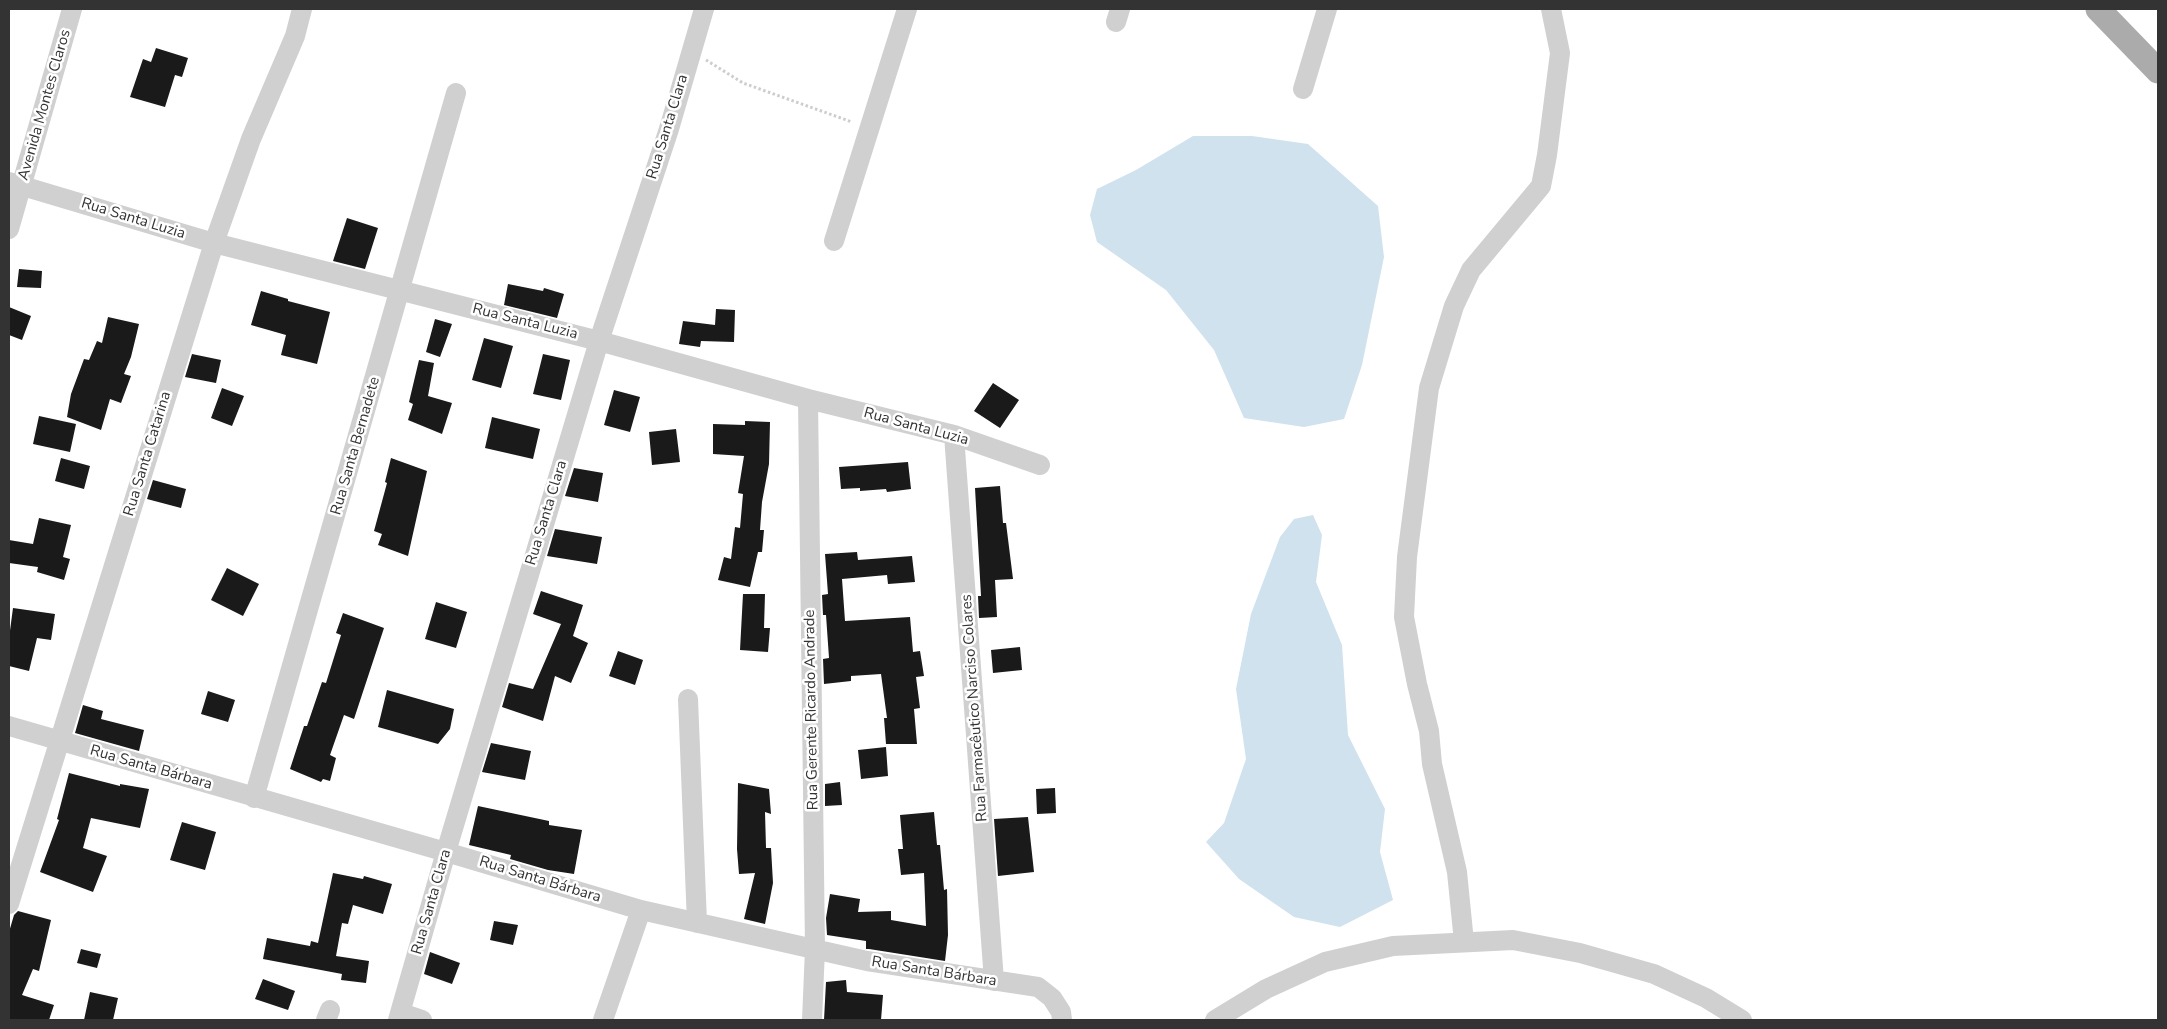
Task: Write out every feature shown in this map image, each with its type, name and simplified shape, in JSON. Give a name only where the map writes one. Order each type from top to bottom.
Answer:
[{"type":"main road","points":[[2098,9],[2158,71]]},
{"type":"street","name":"Avenida Montes Claros","points":[[9,229],[15,184],[72,9]]},
{"type":"street","name":"Rua Santa Catarina","points":[[9,904],[214,243],[251,139],[295,36],[302,9]]},
{"type":"street","name":"Rua Santa Clara","points":[[400,1017],[446,852],[599,341],[669,128],[704,9]]},
{"type":"street","points":[[834,241],[907,9]]},
{"type":"street","points":[[1303,89],[1327,9]]},
{"type":"street","points":[[1464,942],[1457,872],[1432,764],[1429,731],[1417,684],[1404,617],[1407,557],[1429,388],[1454,306],[1471,270],[1541,186],[1547,155],[1560,52],[1551,10]]},
{"type":"street","name":"Rua Santa Bernadete","points":[[254,798],[456,93]]},
{"type":"street","name":"Rua Santa Luzia","points":[[15,184],[214,243],[599,341],[808,399],[954,435],[1040,465]]},
{"type":"street","name":"Rua Gerente Ricardo Andrade","points":[[808,399],[815,949],[812,1020]]},
{"type":"street","name":"Rua Farmacêutico Narciso Colares","points":[[954,435],[994,981]]},
{"type":"street","points":[[688,699],[697,923]]},
{"type":"street","name":"Rua Santa Bárbara","points":[[9,726],[641,910],[867,961],[1038,988],[1052,998],[1061,1012],[1062,1020]]},
{"type":"street","points":[[603,1020],[641,910]]},
{"type":"street","points":[[1222,1017],[1266,989],[1325,962],[1393,946],[1513,940],[1580,953],[1654,974],[1706,998],[1742,1020]]},
{"type":"street","points":[[400,1017],[422,1020]]},
{"type":"path","points":[[691,51],[743,83],[870,128]]},
{"type":"water","points":[[1193,136],[1252,136],[1308,144],[1378,206],[1384,257],[1362,365],[1344,419],[1304,427],[1244,418],[1214,350],[1166,290],[1097,242],[1090,215],[1097,189],[1136,170]]},
{"type":"water","points":[[1313,515],[1322,535],[1316,582],[1342,645],[1348,735],[1385,809],[1380,852],[1393,900],[1340,927],[1294,917],[1239,879],[1206,842],[1224,823],[1246,759],[1236,689],[1251,614],[1280,537],[1294,519]]},
{"type":"building","points":[[156,48],[188,58],[182,77],[175,75],[165,107],[130,97],[143,59],[151,62]]},
{"type":"building","points":[[347,218],[378,228],[365,269],[333,261]]},
{"type":"building","points":[[19,269],[42,271],[41,288],[17,287]]},
{"type":"building","points":[[508,284],[543,291],[544,288],[564,294],[557,318],[504,305]]},
{"type":"building","points":[[261,291],[288,299],[288,301],[330,312],[317,364],[281,355],[286,335],[251,325]]},
{"type":"building","points":[[9,307],[31,316],[22,340],[9,335]]},
{"type":"building","points":[[716,309],[735,310],[734,342],[701,341],[700,347],[679,344],[683,321],[715,325]]},
{"type":"building","points":[[108,317],[139,324],[131,357],[124,374],[131,376],[121,403],[110,399],[101,430],[67,417],[71,394],[84,359],[89,360],[97,341],[102,343]]},
{"type":"building","points":[[435,319],[452,324],[440,357],[426,352]]},
{"type":"building","points":[[484,338],[513,346],[501,388],[472,380]]},
{"type":"building","points":[[192,354],[221,360],[216,383],[185,377]]},
{"type":"building","points":[[543,354],[570,360],[561,400],[533,394]]},
{"type":"building","points":[[419,360],[434,363],[428,396],[452,403],[442,434],[408,420],[413,404],[409,402]]},
{"type":"building","points":[[993,383],[1019,400],[1000,428],[974,411]]},
{"type":"building","points":[[222,388],[244,396],[232,426],[211,418]]},
{"type":"building","points":[[614,390],[640,397],[630,432],[604,425]]},
{"type":"building","points":[[39,416],[76,424],[70,452],[33,444]]},
{"type":"building","points":[[492,417],[540,429],[533,459],[485,448]]},
{"type":"building","points":[[745,421],[770,422],[769,464],[762,502],[760,530],[764,530],[762,552],[758,552],[750,587],[718,580],[724,557],[731,559],[735,527],[740,528],[743,494],[738,493],[744,456],[713,454],[713,424],[745,425]]},
{"type":"building","points":[[676,429],[680,462],[652,465],[649,432]]},
{"type":"building","points":[[61,458],[90,466],[84,489],[55,481]]},
{"type":"building","points":[[391,458],[427,471],[408,556],[378,545],[382,534],[374,531],[387,483],[385,482]]},
{"type":"building","points":[[908,462],[911,489],[887,492],[886,489],[860,491],[860,488],[841,489],[839,467]]},
{"type":"building","points":[[574,468],[603,473],[598,502],[565,496]]},
{"type":"building","points":[[153,480],[186,489],[181,508],[147,499]]},
{"type":"building","points":[[1000,486],[1003,523],[1006,523],[1013,579],[995,580],[997,617],[979,618],[978,596],[981,596],[975,488]]},
{"type":"building","points":[[39,518],[71,525],[63,557],[70,559],[64,580],[37,572],[38,567],[9,563],[9,540],[33,544]]},
{"type":"building","points":[[555,529],[602,537],[597,564],[547,556]]},
{"type":"building","points":[[857,552],[858,560],[912,556],[915,582],[888,584],[887,575],[842,579],[845,621],[910,617],[913,652],[920,651],[924,676],[916,677],[920,708],[914,709],[917,744],[886,744],[884,718],[887,718],[881,674],[851,676],[851,681],[824,684],[823,659],[829,658],[826,615],[823,615],[822,595],[828,594],[825,554]]},
{"type":"building","points":[[227,568],[259,584],[243,616],[211,600]]},
{"type":"building","points":[[541,591],[583,605],[573,636],[588,643],[571,683],[555,676],[543,721],[502,707],[509,683],[533,689],[561,624],[533,614]]},
{"type":"building","points":[[743,594],[765,594],[764,628],[770,628],[768,652],[740,650]]},
{"type":"building","points":[[436,602],[467,612],[456,648],[425,639]]},
{"type":"building","points":[[13,608],[55,614],[51,640],[37,638],[29,671],[9,666],[9,638]]},
{"type":"building","points":[[343,613],[384,628],[354,719],[344,715],[330,755],[336,758],[330,781],[323,779],[321,782],[290,769],[304,726],[307,726],[322,682],[326,683],[341,635],[336,633]]},
{"type":"building","points":[[1020,647],[1022,670],[993,673],[991,650]]},
{"type":"building","points":[[618,651],[643,660],[635,685],[609,676]]},
{"type":"building","points":[[387,690],[454,709],[450,729],[438,744],[378,727]]},
{"type":"building","points":[[208,691],[235,700],[228,722],[201,714]]},
{"type":"building","points":[[83,705],[103,711],[101,719],[144,730],[139,751],[75,733]]},
{"type":"building","points":[[491,743],[531,751],[525,780],[482,772]]},
{"type":"building","points":[[886,747],[888,776],[861,779],[858,750]]},
{"type":"building","points":[[69,773],[120,786],[120,784],[149,789],[140,828],[91,818],[83,848],[107,856],[93,892],[40,872],[59,820],[57,819]]},
{"type":"building","points":[[840,782],[842,805],[825,806],[825,784]]},
{"type":"building","points":[[738,783],[769,789],[771,814],[765,812],[766,848],[771,848],[773,883],[765,924],[744,919],[755,873],[739,874],[737,849]]},
{"type":"building","points":[[1055,788],[1056,813],[1037,814],[1036,789]]},
{"type":"building","points":[[478,806],[549,821],[549,825],[582,830],[574,874],[548,870],[510,859],[511,855],[469,845]]},
{"type":"building","points":[[934,812],[937,845],[940,845],[944,890],[947,889],[948,935],[945,961],[866,949],[866,941],[827,935],[826,918],[830,894],[860,899],[858,912],[891,911],[891,920],[926,926],[924,873],[901,875],[898,849],[903,849],[900,815]]},
{"type":"building","points":[[1028,817],[1034,872],[998,876],[994,819]]},
{"type":"building","points":[[182,822],[216,832],[205,870],[170,860]]},
{"type":"building","points":[[333,873],[363,879],[364,876],[392,884],[383,914],[353,905],[348,924],[342,923],[336,956],[369,961],[366,983],[341,980],[342,974],[263,959],[267,938],[310,946],[311,941],[318,943]]},
{"type":"building","points":[[18,911],[51,920],[39,971],[33,969],[22,995],[54,1005],[49,1020],[9,1020],[9,932],[14,915]]},
{"type":"building","points":[[494,921],[518,925],[513,945],[490,940]]},
{"type":"building","points":[[81,949],[101,954],[97,968],[77,963]]},
{"type":"building","points":[[430,952],[460,963],[452,984],[424,974]]},
{"type":"building","points":[[263,979],[295,991],[288,1010],[255,999]]},
{"type":"building","points":[[846,980],[847,992],[883,995],[881,1020],[824,1020],[826,982]]},
{"type":"building","points":[[90,992],[118,998],[113,1020],[84,1020]]}]
